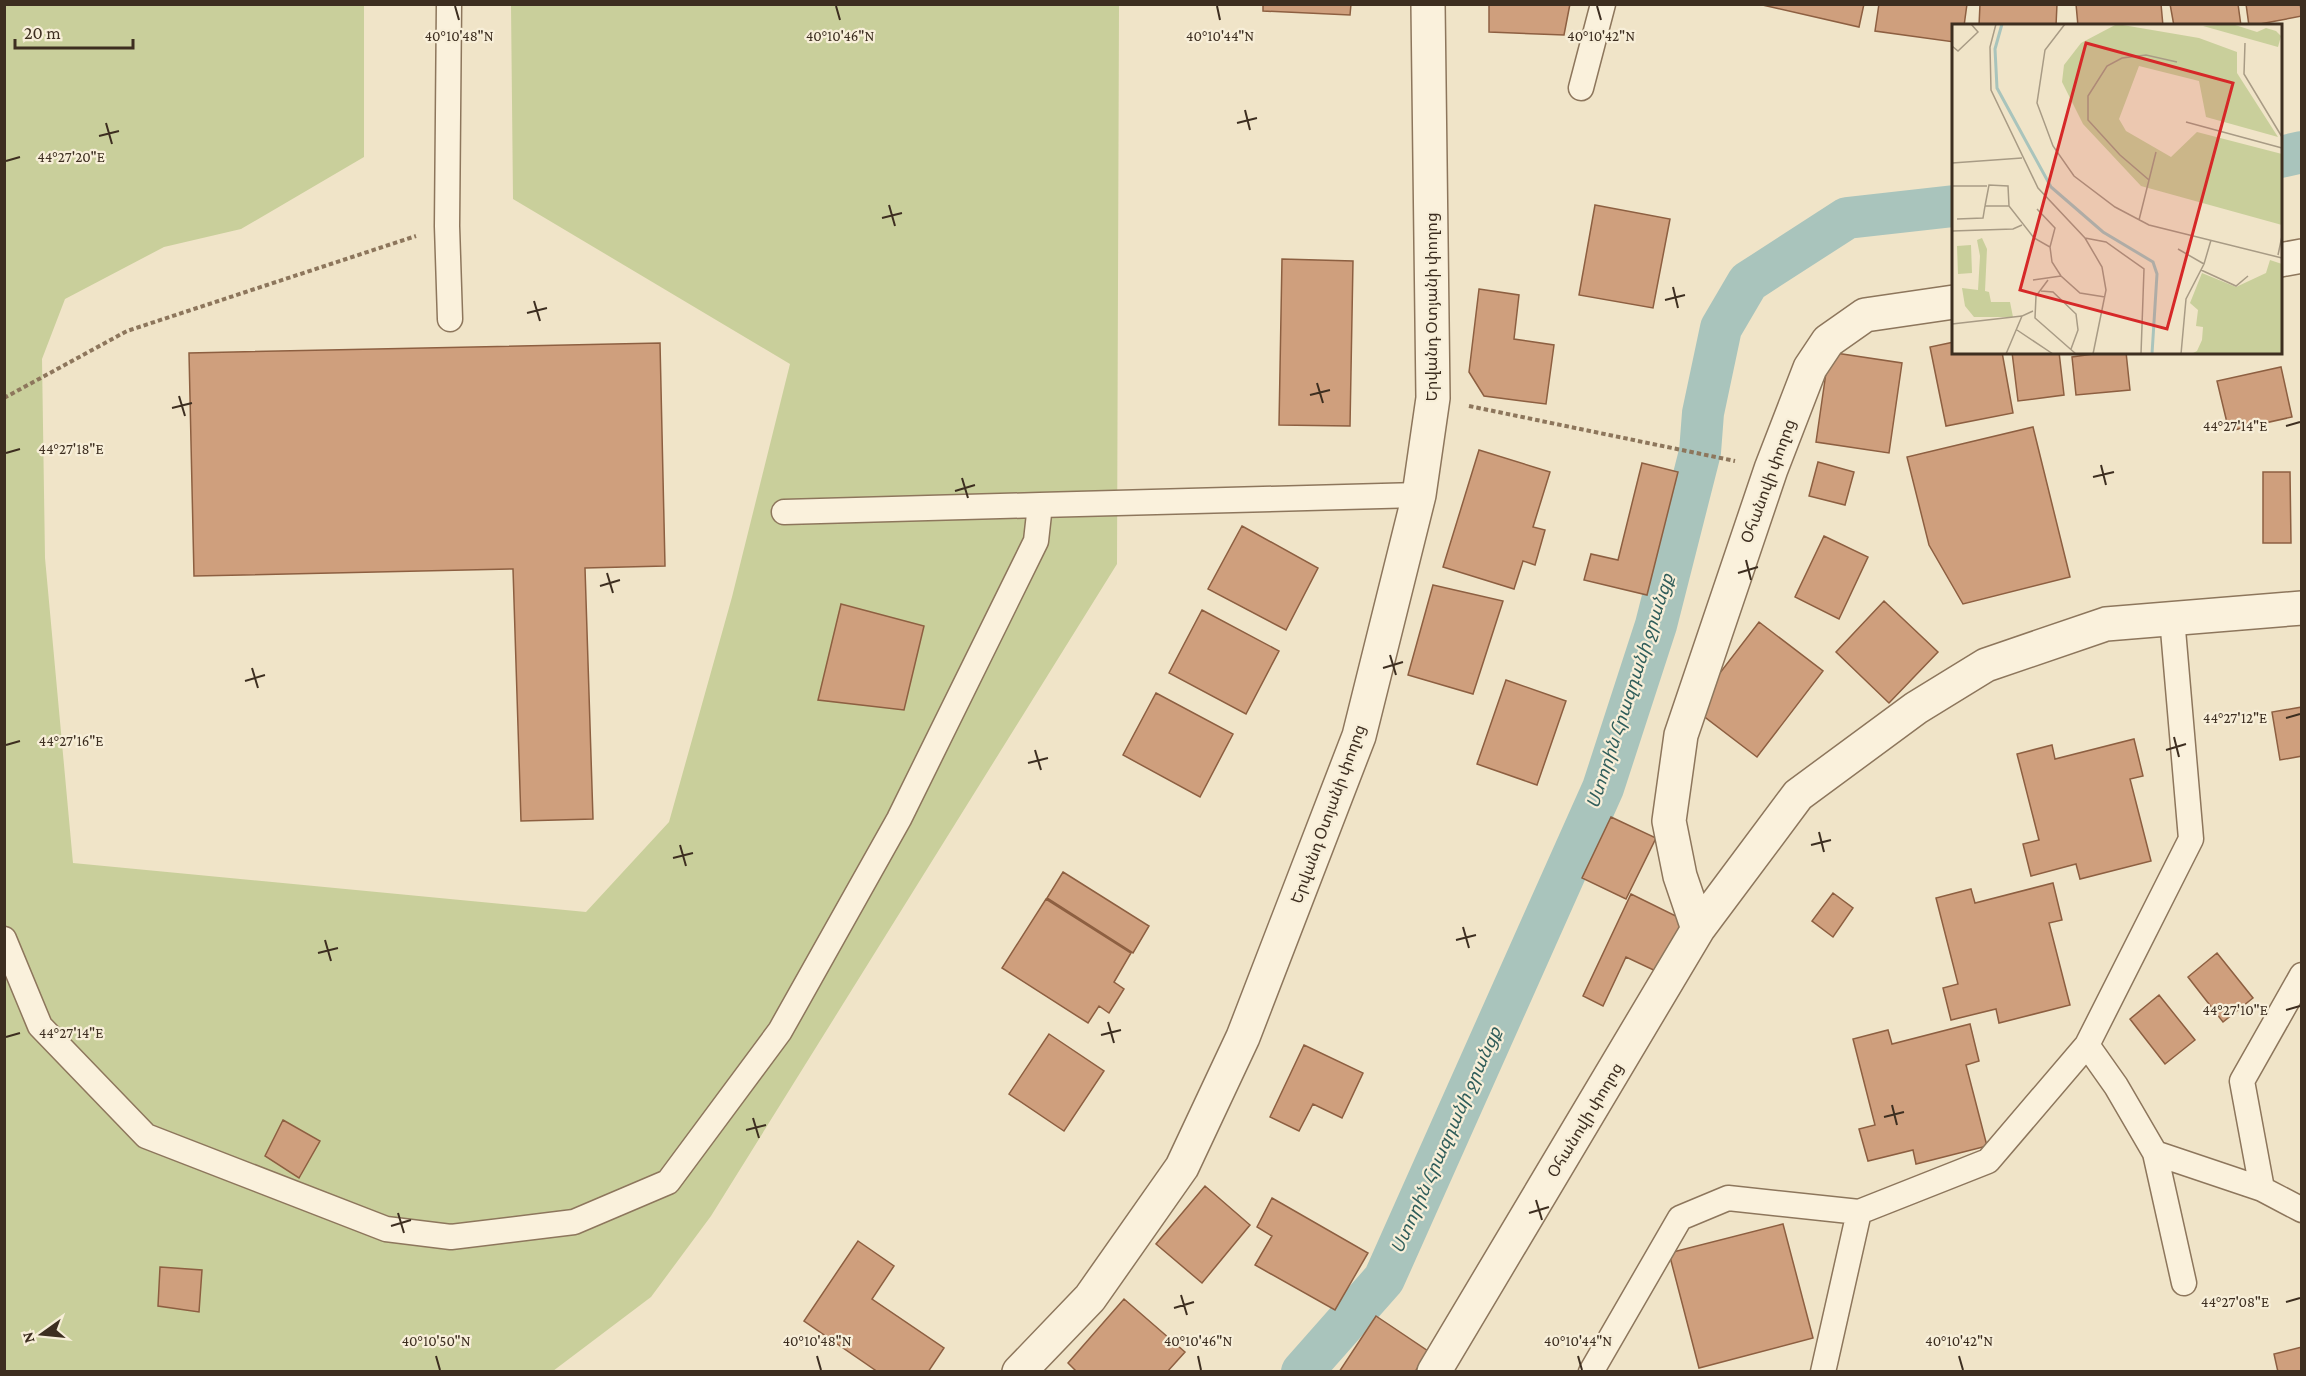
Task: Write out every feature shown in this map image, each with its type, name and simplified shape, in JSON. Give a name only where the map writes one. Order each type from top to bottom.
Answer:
[{"type":"street","name":"Երվանդ Օտյանի փողոց","points":[[1019,1371],[1090,1298],[1182,1167],[1243,1037],[1359,736],[1419,495],[1433,398],[1428,4]]},
{"type":"street","points":[[2282,260],[2301,256]]},
{"type":"street","name":"Օհանովի փողոց","points":[[1698,929],[1680,876],[1669,821],[1681,735],[1771,469],[1810,368],[1828,341],[1865,315],[1952,302]]},
{"type":"street","name":"Օհանովի փողոց","points":[[1434,1371],[1698,929],[1798,795],[1916,708],[1986,665],[2106,624],[2301,608]]},
{"type":"lane","points":[[448,4],[447,226],[450,319]]},
{"type":"lane","points":[[1581,88],[1603,4]]},
{"type":"lane","points":[[784,512],[1419,495]]},
{"type":"lane","points":[[4,939],[40,1026],[146,1136],[386,1228],[451,1238],[574,1222],[668,1182],[780,1031],[898,819],[1031,552],[1036,541],[1040,505]]},
{"type":"lane","points":[[1591,1371],[1680,1218],[1728,1198],[1859,1212],[1988,1161],[2087,1045],[2191,839],[2172,618]]},
{"type":"lane","points":[[2262,1190],[2242,1081],[2301,975]]},
{"type":"lane","points":[[2087,1045],[2116,1086],[2155,1153],[2184,1283]]},
{"type":"lane","points":[[2155,1153],[2262,1190],[2301,1210]]},
{"type":"lane","points":[[1823,1371],[1859,1212]]},
{"type":"path","points":[[4,398],[127,331],[447,226]]},
{"type":"path","points":[[1467,405],[1722,458]]},
{"type":"green space","points":[[5,5],[364,5],[364,157],[241,229],[164,247],[65,299],[42,359],[45,558],[73,863],[586,912],[669,822],[732,597],[790,364],[513,199],[511,5],[1119,5],[1117,564],[711,1216],[651,1297],[553,1371],[5,1372]]},
{"type":"building","points":[[1263,4],[1351,4],[1350,15],[1263,11]]},
{"type":"building","points":[[1489,4],[1570,4],[1564,35],[1489,32]]},
{"type":"building","points":[[1758,4],[1864,4],[1859,27]]},
{"type":"building","points":[[1879,4],[1967,4],[1964,24],[1952,24],[1952,42],[1875,31]]},
{"type":"building","points":[[1980,4],[2057,4],[2056,24],[1979,24]]},
{"type":"building","points":[[2076,4],[2161,4],[2163,24],[2078,24]]},
{"type":"building","points":[[2170,4],[2238,4],[2241,24],[2174,24]]},
{"type":"building","points":[[2246,4],[2300,4],[2302,16],[2249,24]]},
{"type":"building","points":[[1595,205],[1670,219],[1653,308],[1579,295]]},
{"type":"building","points":[[1282,259],[1353,261],[1350,426],[1279,425]]},
{"type":"building","points":[[1479,289],[1519,295],[1514,339],[1554,345],[1546,404],[1484,396],[1469,372]]},
{"type":"building","points":[[1952,342],[1952,354],[2002,354],[2013,413],[1946,426],[1930,347]]},
{"type":"building","points":[[660,343],[665,566],[585,568],[593,819],[521,821],[513,569],[194,576],[189,353]]},
{"type":"building","points":[[1829,352],[1902,363],[1889,453],[1816,442]]},
{"type":"building","points":[[2012,354],[2059,354],[2064,395],[2018,401]]},
{"type":"building","points":[[2094,354],[2126,354],[2130,390],[2076,395],[2072,357]]},
{"type":"building","points":[[2281,367],[2292,417],[2229,431],[2217,381]]},
{"type":"building","points":[[2033,427],[2070,577],[1963,604],[1929,545],[1907,457]]},
{"type":"building","points":[[1479,450],[1550,472],[1533,527],[1545,530],[1535,565],[1523,561],[1514,589],[1443,567]]},
{"type":"building","points":[[1818,462],[1854,472],[1845,505],[1809,496]]},
{"type":"building","points":[[1642,463],[1678,472],[1647,595],[1584,580],[1591,554],[1618,560]]},
{"type":"building","points":[[2263,472],[2290,472],[2291,543],[2263,543]]},
{"type":"building","points":[[1242,526],[1318,568],[1286,630],[1208,589]]},
{"type":"building","points":[[1824,536],[1868,557],[1839,619],[1795,597]]},
{"type":"building","points":[[1433,585],[1503,601],[1473,694],[1408,675]]},
{"type":"building","points":[[1884,601],[1938,652],[1889,703],[1836,652]]},
{"type":"building","points":[[841,604],[924,626],[904,710],[818,700]]},
{"type":"building","points":[[1202,610],[1279,651],[1246,714],[1169,673]]},
{"type":"building","points":[[1759,622],[1823,671],[1757,757],[1693,708]]},
{"type":"building","points":[[1506,680],[1566,701],[1537,785],[1477,764]]},
{"type":"building","points":[[1156,693],[1233,734],[1200,797],[1123,755]]},
{"type":"building","points":[[2302,707],[2302,756],[2280,760],[2272,712]]},
{"type":"building","points":[[2134,739],[2143,776],[2130,779],[2151,861],[2080,879],[2076,864],[2031,876],[2023,844],[2039,840],[2017,754],[2052,745],[2055,759]]},
{"type":"building","points":[[1611,817],[1656,838],[1626,899],[1582,878]]},
{"type":"building","points":[[1063,872],[1149,926],[1133,953],[1047,898]]},
{"type":"building","points":[[2053,883],[2062,920],[2049,923],[2070,1005],[1999,1023],[1996,1009],[1951,1020],[1943,988],[1958,984],[1936,898],[1971,889],[1975,903]]},
{"type":"building","points":[[1833,893],[1853,908],[1833,937],[1812,921]]},
{"type":"building","points":[[1631,894],[1686,921],[1662,974],[1626,957],[1603,1006],[1583,996]]},
{"type":"building","points":[[1046,899],[1131,953],[1114,982],[1124,989],[1109,1013],[1099,1006],[1088,1023],[1002,968]]},
{"type":"building","points":[[2217,953],[2253,998],[2223,1022],[2188,977]]},
{"type":"building","points":[[2159,995],[2195,1040],[2165,1064],[2130,1019]]},
{"type":"building","points":[[1970,1024],[1979,1061],[1966,1065],[1987,1146],[1916,1164],[1913,1150],[1868,1161],[1859,1129],[1875,1125],[1853,1039],[1888,1030],[1892,1044]]},
{"type":"building","points":[[1049,1034],[1104,1071],[1064,1131],[1009,1094]]},
{"type":"building","points":[[1304,1045],[1363,1073],[1342,1118],[1313,1104],[1299,1131],[1270,1117]]},
{"type":"building","points":[[283,1120],[320,1141],[299,1178],[265,1156]]},
{"type":"building","points":[[1205,1186],[1250,1225],[1202,1283],[1156,1244]]},
{"type":"building","points":[[1272,1198],[1368,1253],[1335,1310],[1255,1265],[1272,1236],[1257,1227]]},
{"type":"building","points":[[1783,1224],[1813,1338],[1699,1368],[1669,1253]]},
{"type":"building","points":[[858,1241],[894,1266],[872,1299],[944,1348],[928,1372],[878,1372],[804,1321]]},
{"type":"building","points":[[160,1267],[202,1270],[199,1312],[158,1306]]},
{"type":"building","points":[[1124,1299],[1185,1352],[1167,1372],[1077,1372],[1068,1363]]},
{"type":"building","points":[[1376,1316],[1428,1351],[1415,1372],[1339,1372]]},
{"type":"building","points":[[2302,1347],[2302,1372],[2278,1372],[2274,1354]]},
{"type":"waterway","name":"Ստորին Հրազդանի ջրանցք","points":[[2282,157],[2302,152]]},
{"type":"waterway","name":"Ստորին Հրազդանի ջրանցք","points":[[1302,1372],[1384,1279],[1603,788],[1656,625],[1700,452],[1703,413],[1721,328],[1748,282],[1847,218],[1952,206]]}]
